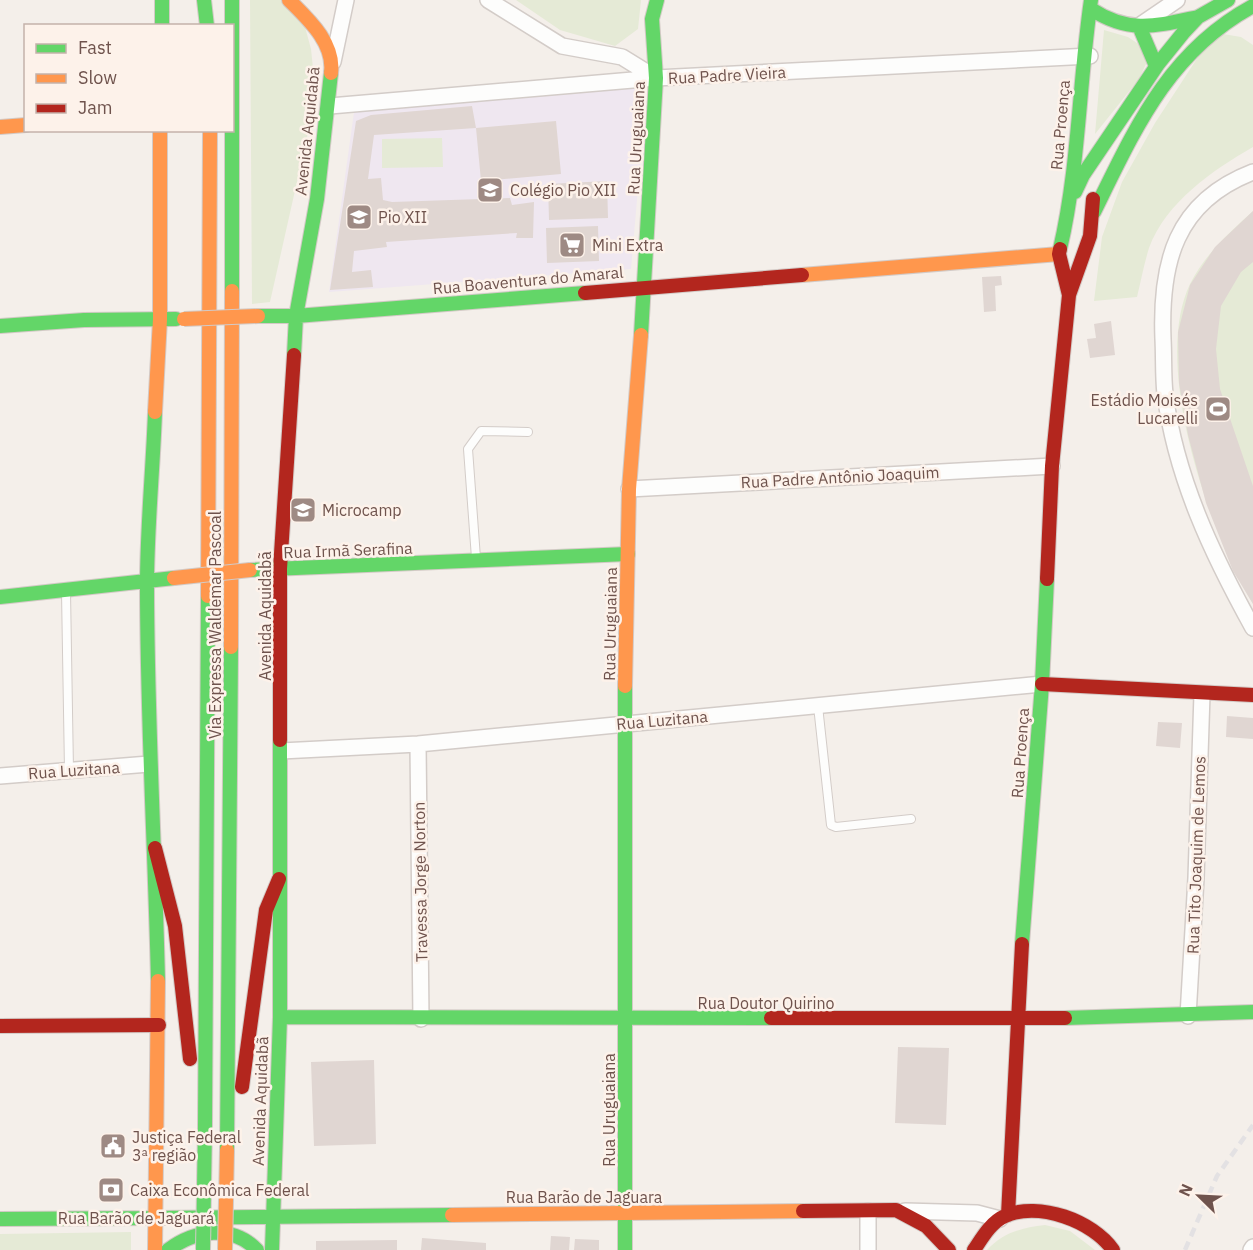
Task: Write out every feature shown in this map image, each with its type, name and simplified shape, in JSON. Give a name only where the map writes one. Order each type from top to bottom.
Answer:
[{"type":"main road","points":[[162,0],[162,24]]},
{"type":"main road","points":[[204,0],[207,24]]},
{"type":"main road","name":"Via Expressa Waldemar Pascoal","points":[[232,0],[232,24]]},
{"type":"main road","name":"Avenida Aquidabã","points":[[272,1250],[280,1017],[280,569],[296,316],[317,199],[330,106],[333,65],[314,24],[289,0]]},
{"type":"main road","name":"Rua Uruguaiana","points":[[625,1250],[624,724],[629,489],[645,287],[656,78],[652,19],[657,0]]},
{"type":"main road","points":[[1091,162],[1156,66],[1198,17],[1228,0]]},
{"type":"main road","points":[[1091,4],[1113,24],[1139,26],[1198,17]]},
{"type":"main road","name":"Rua Proença","points":[[1069,211],[1091,4]]},
{"type":"main road","points":[[1094,212],[1146,111],[1168,79],[1205,34],[1223,21],[1253,6]]},
{"type":"main road","points":[[1139,26],[1156,66]]},
{"type":"main road","name":"Rua Proença","points":[[1004,1217],[1042,684],[1052,466],[1069,295],[1082,264],[1094,212],[1087,51]]},
{"type":"main road","points":[[0,127],[24,125]]},
{"type":"main road","points":[[155,1250],[159,1025],[155,848],[149,764],[147,582],[160,319],[160,132]]},
{"type":"main road","name":"Via Expressa Waldemar Pascoal","points":[[203,1250],[210,132]]},
{"type":"main road","name":"Via Expressa Waldemar Pascoal","points":[[225,1250],[232,586],[232,132]]},
{"type":"main road","name":"Rua Proença","points":[[1069,295],[1059,254],[1069,211],[1079,183],[1091,162]]},
{"type":"main road","name":"Rua Boaventura do Amaral","points":[[0,326],[296,316],[1059,254]]},
{"type":"main road","name":"Rua Irmã Serafina","points":[[0,597],[250,570],[628,554]]},
{"type":"main road","points":[[1042,684],[1253,695]]},
{"type":"main road","points":[[155,848],[167,883],[174,914],[191,1072],[205,1101]]},
{"type":"main road","points":[[227,1143],[238,1112],[266,910],[279,879]]},
{"type":"main road","name":"Rua Doutor Quirino","points":[[280,1017],[626,1020],[1017,1019],[1188,1016],[1253,1012]]},
{"type":"main road","points":[[0,1026],[159,1025]]},
{"type":"main road","points":[[896,1210],[926,1226],[949,1250]]},
{"type":"main road","name":"Rua Barão de Jaguara","points":[[273,1216],[896,1210]]},
{"type":"main road","points":[[974,1250],[1004,1217],[1035,1212],[1089,1226],[1113,1250]]},
{"type":"main road","name":"Rua Barão de Jaguará","points":[[0,1219],[273,1216]]},
{"type":"main road","points":[[168,1250],[176,1242],[197,1233],[240,1235],[252,1243],[257,1250]]},
{"type":"street","points":[[333,65],[346,0]]},
{"type":"street","points":[[488,0],[562,46],[622,57],[656,78]]},
{"type":"street","points":[[1139,26],[1177,0]]},
{"type":"street","name":"Rua Padre Vieira","points":[[330,106],[656,78],[1087,51]]},
{"type":"street","points":[[1253,172],[1214,194],[1190,218],[1171,249],[1164,276],[1162,306],[1165,393],[1175,447],[1192,501],[1221,570],[1253,628]]},
{"type":"street","name":"Rua Padre Antônio Joaquim","points":[[629,489],[1052,466]]},
{"type":"street","name":"Rua Luzitana","points":[[281,751],[418,744],[1042,684]]},
{"type":"street","name":"Rua Tito Joaquim de Lemos","points":[[1188,1016],[1196,878],[1202,694]]},
{"type":"street","name":"Travessa Jorge Norton","points":[[418,744],[421,1019]]},
{"type":"street","name":"Rua Luzitana","points":[[0,776],[149,764]]},
{"type":"street","points":[[896,1210],[977,1213],[1004,1217]]},
{"type":"street","points":[[868,1211],[868,1250]]},
{"type":"lane","points":[[477,561],[468,449],[481,431],[528,432]]},
{"type":"lane","points":[[66,591],[69,770]]},
{"type":"lane","points":[[818,706],[831,825],[911,819]]},
{"type":"shaded area","name":"Colégio Pio XII","points":[[630,85],[646,96],[631,269],[329,292],[354,112]]},
{"type":"green space","points":[[250,0],[282,0],[305,27],[311,49],[316,97],[270,302],[252,304]]},
{"type":"green space","points":[[516,0],[641,0],[638,29],[615,46],[560,30]]},
{"type":"green space","points":[[1104,30],[1128,37],[1143,47],[1146,64],[1139,79],[1095,134]]},
{"type":"green space","points":[[1223,34],[1241,37],[1253,45],[1253,147],[1222,166],[1192,189],[1167,216],[1149,248],[1137,297],[1094,301],[1102,237],[1122,182],[1155,123],[1200,54]]},
{"type":"green space","points":[[442,138],[443,167],[382,168],[382,139]]},
{"type":"green space","name":"Estádio Moisés Lucarelli","points":[[1253,211],[1253,604],[1219,535],[1203,492],[1190,447],[1181,402],[1177,358],[1180,318],[1190,284],[1210,254]]},
{"type":"green space","points":[[1045,1225],[1070,1231],[1095,1250],[987,1250],[1013,1232]]},
{"type":"green space","points":[[131,1232],[131,1250],[0,1250],[0,1234]]},
{"type":"building","points":[[472,106],[476,128],[374,135],[368,179],[381,178],[383,200],[392,202],[510,198],[512,205],[534,202],[533,238],[516,238],[517,233],[386,242],[387,247],[354,251],[352,272],[371,270],[373,287],[330,290],[356,121],[371,115]]},
{"type":"building","points":[[556,121],[561,174],[481,181],[476,128]]},
{"type":"building","points":[[607,181],[608,218],[549,220],[548,184]]},
{"type":"building","name":"Estádio Moisés Lucarelli","points":[[1253,211],[1253,262],[1241,272],[1221,306],[1216,349],[1220,389],[1253,486],[1253,604],[1233,571],[1206,503],[1188,435],[1179,383],[1178,332],[1190,285],[1215,247]]},
{"type":"building","name":"Mini Extra","points":[[598,226],[599,261],[547,263],[546,228]]},
{"type":"building","points":[[1001,276],[1002,285],[995,286],[996,311],[984,312],[982,277]]},
{"type":"building","points":[[1111,321],[1115,355],[1090,358],[1087,339],[1096,338],[1094,324]]},
{"type":"building","points":[[1227,716],[1253,718],[1253,739],[1226,737]]},
{"type":"building","points":[[1158,722],[1182,723],[1180,748],[1156,746]]},
{"type":"building","points":[[898,1047],[949,1048],[946,1125],[895,1123]]},
{"type":"building","points":[[374,1060],[376,1144],[314,1146],[311,1062]]},
{"type":"building","points":[[551,1236],[570,1237],[569,1250],[550,1250]]},
{"type":"building","points":[[422,1238],[486,1243],[486,1250],[421,1250]]},
{"type":"building","points":[[575,1239],[599,1240],[599,1250],[574,1250]]},
{"type":"building","points":[[397,1240],[397,1250],[316,1250],[316,1241]]},
{"type":"railway","points":[[1185,1250],[1217,1176],[1253,1125]]},
{"type":"traffic: fast","points":[[162,0],[162,24]]},
{"type":"traffic: fast","points":[[204,0],[207,24]]},
{"type":"traffic: fast","points":[[232,0],[232,24]]},
{"type":"traffic: fast","points":[[641,335],[656,78],[652,19],[657,0]]},
{"type":"traffic: fast","points":[[1060,249],[1075,156],[1091,0]]},
{"type":"traffic: fast","points":[[1075,192],[1083,175],[1158,64],[1198,17],[1228,0]]},
{"type":"traffic: fast","points":[[1094,212],[1140,122],[1176,70],[1198,46],[1223,25],[1253,6]]},
{"type":"traffic: fast","points":[[1091,9],[1118,22],[1143,26],[1198,17]]},
{"type":"traffic: fast","points":[[1139,26],[1156,66]]},
{"type":"traffic: fast","points":[[294,355],[296,316],[317,199],[331,73]]},
{"type":"traffic: fast","points":[[232,132],[232,291]]},
{"type":"traffic: fast","points":[[258,316],[296,316],[585,293]]},
{"type":"traffic: fast","points":[[0,326],[84,320],[176,319]]},
{"type":"traffic: fast","points":[[155,412],[147,585],[158,981]]},
{"type":"traffic: fast","points":[[250,570],[628,554]]},
{"type":"traffic: fast","points":[[0,597],[174,578]]},
{"type":"traffic: fast","points":[[1022,944],[1042,684],[1047,579]]},
{"type":"traffic: fast","points":[[205,1127],[208,596]]},
{"type":"traffic: fast","points":[[227,1150],[231,647]]},
{"type":"traffic: fast","points":[[625,686],[625,1250]]},
{"type":"traffic: fast","points":[[272,1250],[280,1017],[280,740]]},
{"type":"traffic: fast","points":[[1065,1018],[1253,1012]]},
{"type":"traffic: fast","points":[[280,1017],[771,1018]]},
{"type":"traffic: fast","points":[[203,1250],[205,1127]]},
{"type":"traffic: fast","points":[[156,1218],[452,1215]]},
{"type":"traffic: fast","points":[[0,1219],[156,1218]]},
{"type":"traffic: fast","points":[[168,1250],[190,1238],[213,1233],[236,1236],[257,1250]]},
{"type":"traffic: slow","points":[[289,0],[319,32],[329,52],[331,73]]},
{"type":"traffic: slow","points":[[0,127],[24,125]]},
{"type":"traffic: slow","points":[[155,412],[160,319],[160,132]]},
{"type":"traffic: slow","points":[[208,596],[210,132]]},
{"type":"traffic: slow","points":[[802,275],[1059,254]]},
{"type":"traffic: slow","points":[[231,647],[232,291]]},
{"type":"traffic: slow","points":[[184,319],[258,316]]},
{"type":"traffic: slow","points":[[625,686],[629,489],[641,335]]},
{"type":"traffic: slow","points":[[174,578],[250,570]]},
{"type":"traffic: slow","points":[[155,1250],[158,981]]},
{"type":"traffic: slow","points":[[225,1250],[227,1150]]},
{"type":"traffic: slow","points":[[452,1215],[803,1211]]},
{"type":"traffic: jam","points":[[1069,295],[1090,236],[1093,199]]},
{"type":"traffic: jam","points":[[1047,579],[1052,466],[1069,295],[1059,254],[1060,249]]},
{"type":"traffic: jam","points":[[585,293],[802,275]]},
{"type":"traffic: jam","points":[[280,740],[280,569],[294,355]]},
{"type":"traffic: jam","points":[[1042,684],[1253,695]]},
{"type":"traffic: jam","points":[[155,848],[175,926],[190,1059]]},
{"type":"traffic: jam","points":[[242,1087],[266,910],[279,879]]},
{"type":"traffic: jam","points":[[1008,1215],[1022,944]]},
{"type":"traffic: jam","points":[[771,1018],[1065,1018]]},
{"type":"traffic: jam","points":[[0,1026],[159,1025]]},
{"type":"traffic: jam","points":[[803,1211],[896,1210],[926,1226],[949,1250]]},
{"type":"traffic: jam","points":[[974,1250],[995,1222],[1005,1216],[1033,1211],[1064,1216],[1079,1223],[1092,1230],[1113,1250]]},
{"type":"place","name":"Colégio Pio XII","points":[[490,190]]},
{"type":"place","name":"Pio XII","points":[[359,217]]},
{"type":"place","name":"Mini Extra","points":[[572,245]]},
{"type":"place","name":"Estádio Moisés Lucarelli","points":[[1218,409]]},
{"type":"place","name":"Microcamp","points":[[303,510]]},
{"type":"place","name":"Justiça Federal 3ª região","points":[[113,1146]]},
{"type":"place","name":"Caixa Econômica Federal","points":[[111,1190]]}]
